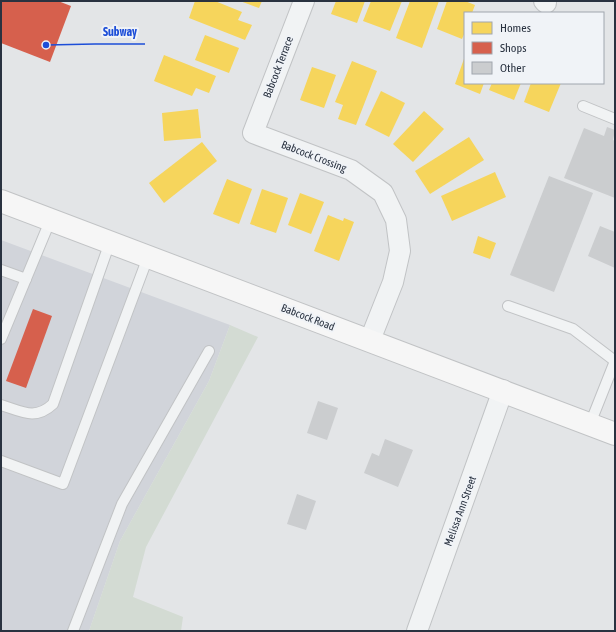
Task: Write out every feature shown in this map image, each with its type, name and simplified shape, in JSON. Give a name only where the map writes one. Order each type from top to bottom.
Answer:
[{"type":"main road","name":"Babcock Road","points":[[1,201],[50,221],[110,242],[503,390],[615,434]]},
{"type":"street","name":"Babcock Terrace","points":[[252,133],[304,1]]},
{"type":"street","name":"Babcock Crossing","points":[[252,133],[351,170],[382,193],[396,220],[400,251],[393,282],[370,340]]},
{"type":"street","name":"Melissa Ann Street","points":[[416,631],[503,390]]},
{"type":"lane","points":[[583,106],[615,119]]},
{"type":"lane","points":[[1,339],[50,221]]},
{"type":"lane","points":[[1,405],[33,414],[44,412],[53,404],[110,242]]},
{"type":"lane","points":[[1,461],[64,484],[148,257]]},
{"type":"lane","points":[[1,270],[26,279]]},
{"type":"lane","points":[[508,306],[572,329],[615,361],[590,424]]},
{"type":"lane","points":[[73,631],[122,504],[209,351]]},
{"type":"shaded area","points":[[1,240],[230,325],[209,381],[120,541],[89,631],[1,631]]},
{"type":"shaded area","points":[[230,325],[258,337],[146,547],[133,597],[183,617],[181,631],[89,631],[120,541],[209,381]]},
{"type":"building: Homes","points":[[195,1],[215,1],[242,12],[238,20],[252,25],[245,40],[189,18]]},
{"type":"building: Homes","points":[[240,1],[262,1],[259,8]]},
{"type":"building: Homes","points":[[336,1],[365,1],[357,23],[331,14]]},
{"type":"building: Homes","points":[[371,1],[402,1],[390,31],[363,21]]},
{"type":"building: Homes","points":[[410,1],[439,1],[422,48],[396,38]]},
{"type":"building: Homes","points":[[447,1],[465,1],[475,5],[472,12],[464,12],[464,34],[462,39],[437,29]]},
{"type":"building: Homes","points":[[205,35],[239,48],[229,73],[195,60]]},
{"type":"building: Homes","points":[[164,55],[216,76],[209,93],[196,88],[192,96],[154,81]]},
{"type":"building: Homes","points":[[464,59],[464,84],[484,84],[480,94],[455,84]]},
{"type":"building: Homes","points":[[352,61],[377,71],[356,125],[338,119],[343,105],[335,102]]},
{"type":"building: Homes","points":[[312,67],[336,75],[324,108],[300,100]]},
{"type":"building: Homes","points":[[492,84],[521,84],[514,100],[489,90]]},
{"type":"building: Homes","points":[[531,84],[561,84],[549,112],[524,102]]},
{"type":"building: Homes","points":[[381,91],[405,103],[389,137],[365,125]]},
{"type":"building: Homes","points":[[198,109],[201,138],[164,141],[162,113]]},
{"type":"building: Homes","points":[[424,111],[444,129],[413,162],[393,144]]},
{"type":"building: Homes","points":[[469,137],[484,160],[430,194],[415,171]]},
{"type":"building: Homes","points":[[202,142],[217,161],[164,203],[149,183]]},
{"type":"building: Homes","points":[[495,172],[506,197],[452,221],[441,196]]},
{"type":"building: Homes","points":[[227,179],[252,189],[239,224],[213,214]]},
{"type":"building: Homes","points":[[262,189],[288,198],[276,233],[250,224]]},
{"type":"building: Homes","points":[[300,193],[324,202],[311,234],[288,225]]},
{"type":"building: Homes","points":[[328,215],[343,221],[344,218],[354,222],[339,261],[314,251]]},
{"type":"building: Homes","points":[[478,236],[496,243],[490,259],[473,253]]},
{"type":"building: Shops","points":[[1,1],[58,1],[71,6],[50,62],[1,43]]},
{"type":"building: Shops","points":[[33,309],[52,316],[26,388],[6,381]]},
{"type":"building: Other","points":[[607,127],[615,130],[613,140],[615,141],[615,198],[564,178],[584,128],[604,136]]},
{"type":"building: Other","points":[[549,176],[593,193],[554,292],[510,275]]},
{"type":"building: Other","points":[[600,226],[615,232],[615,268],[588,256]]},
{"type":"building: Other","points":[[318,401],[338,408],[327,440],[307,433]]},
{"type":"building: Other","points":[[385,439],[413,450],[398,487],[364,473],[372,453],[379,456]]},
{"type":"building: Other","points":[[297,494],[316,501],[306,530],[287,524]]},
{"type":"place","name":"Subway","points":[[46,45]]}]
